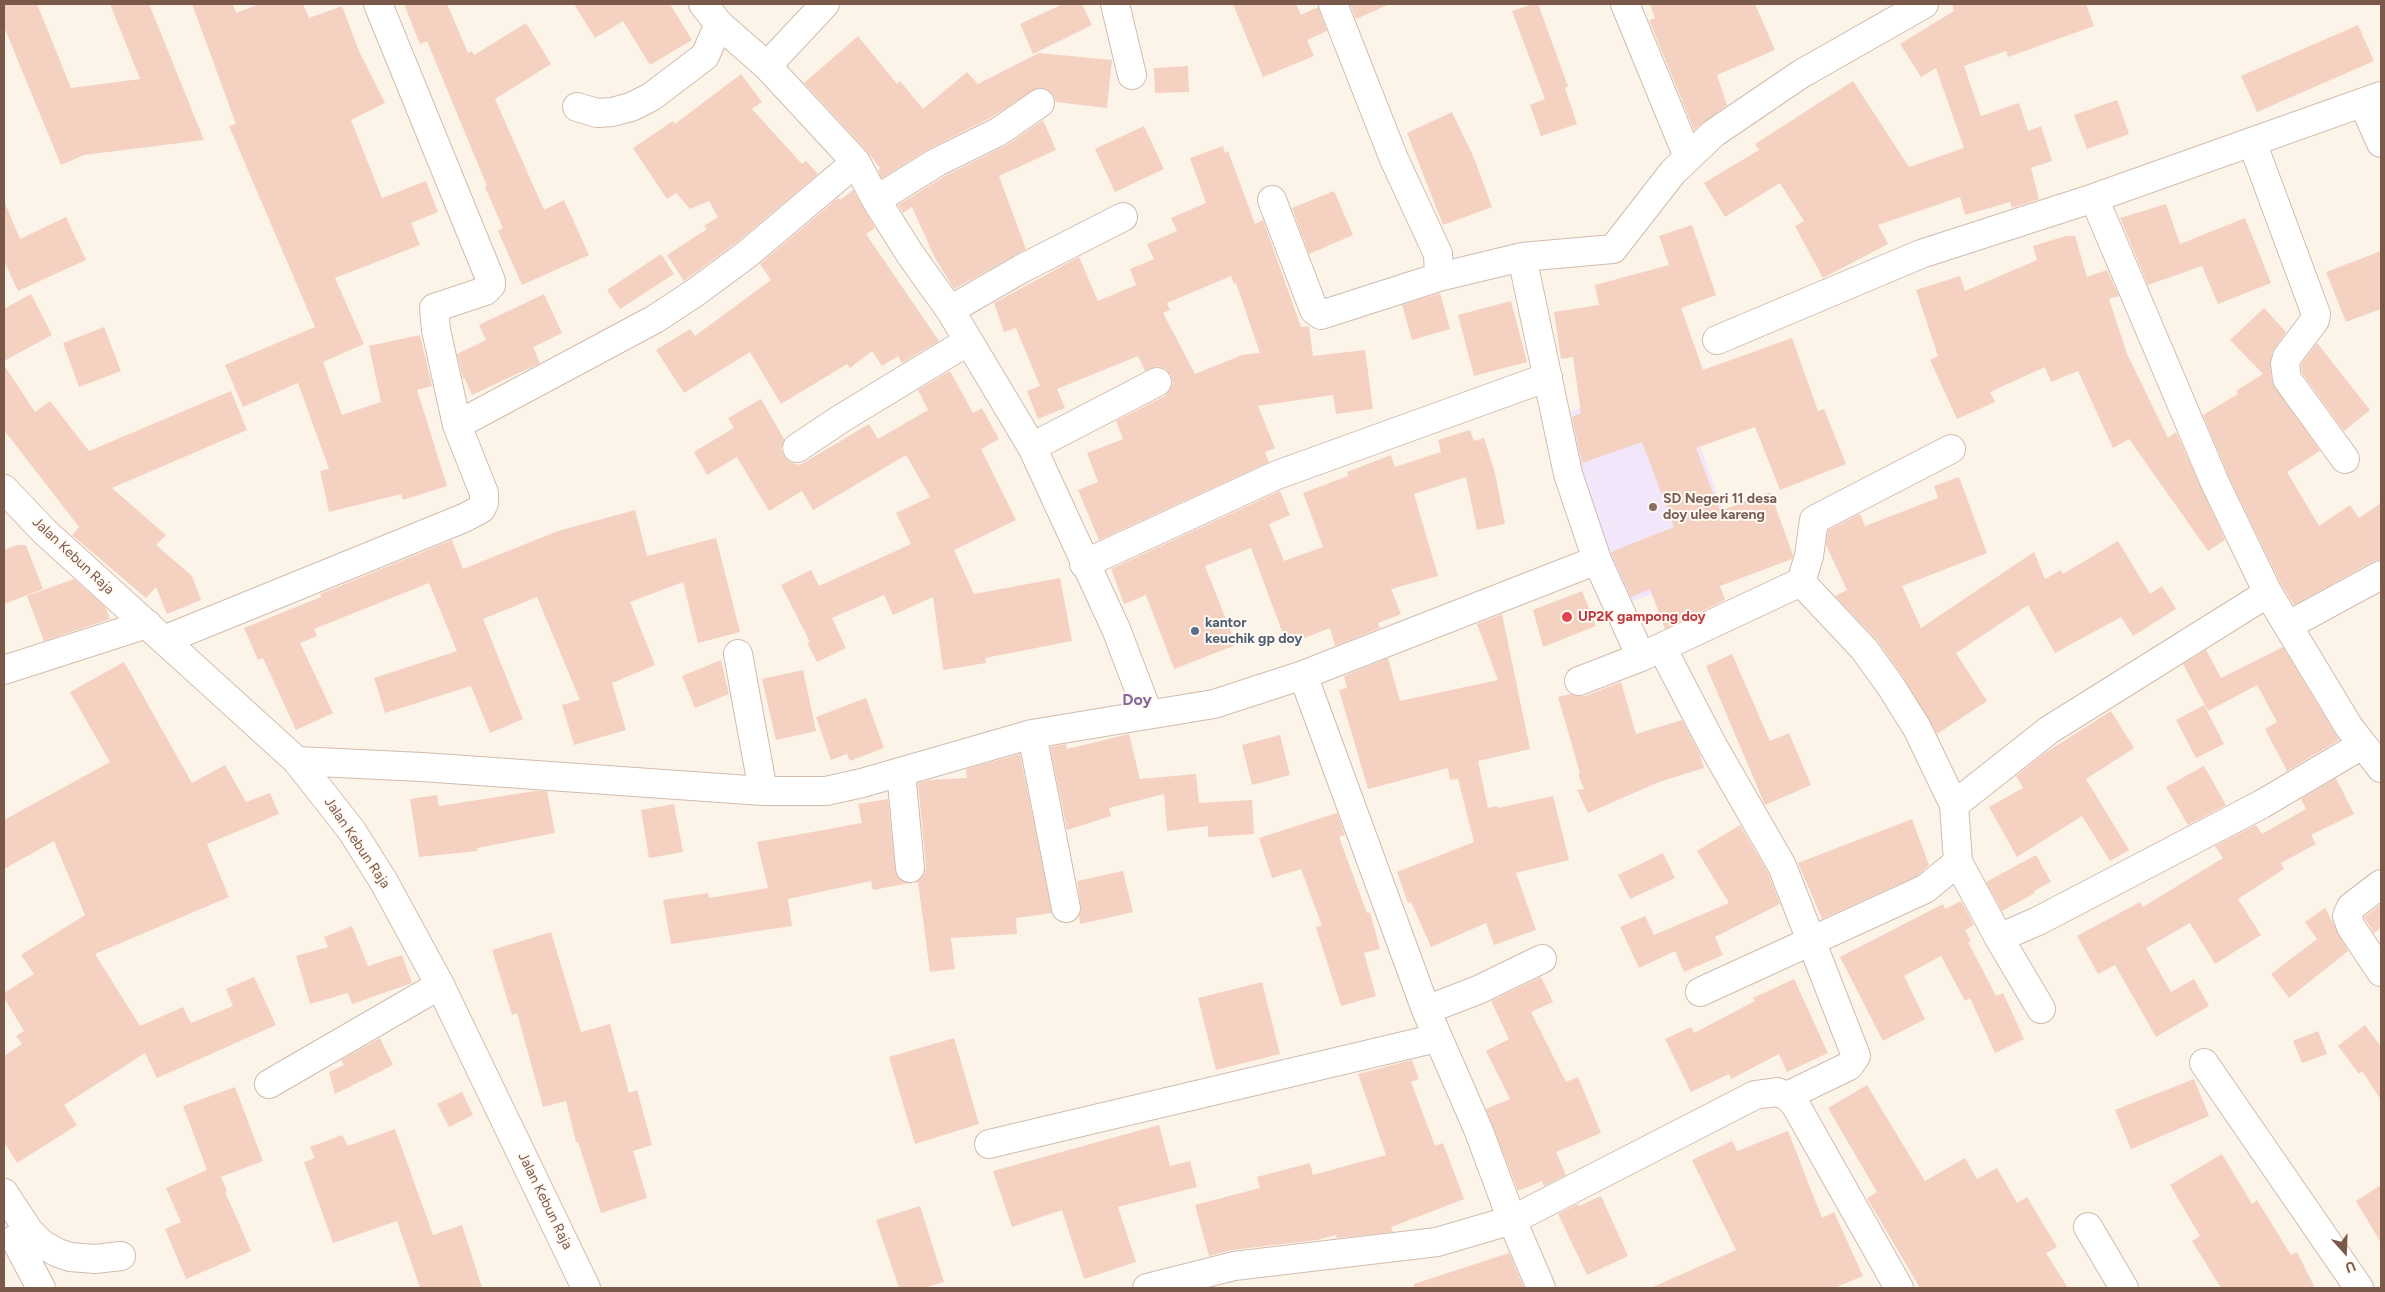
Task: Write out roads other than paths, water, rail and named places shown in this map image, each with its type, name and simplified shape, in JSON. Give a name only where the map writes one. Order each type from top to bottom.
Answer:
[{"type":"street","points":[[4,670],[155,632],[481,509],[484,493],[457,425],[436,330],[434,308],[486,290],[491,285],[491,281],[378,4]]},
{"type":"street","points":[[767,66],[825,4]]},
{"type":"street","points":[[1115,4],[1132,75]]},
{"type":"street","points":[[1333,4],[1394,159],[1438,254],[1439,277]]},
{"type":"street","points":[[1625,4],[1688,157]]},
{"type":"street","points":[[1272,200],[1314,310],[1321,315],[1439,277],[1522,257],[1613,249],[1673,172],[1714,133],[1801,74],[1924,4]]},
{"type":"street","points":[[711,14],[767,66],[856,162],[876,200],[910,254],[950,310],[967,342],[1032,447],[1084,564],[1116,629],[1148,713]]},
{"type":"street","points":[[577,107],[597,113],[612,112],[631,107],[651,97],[705,56],[711,14]]},
{"type":"street","points":[[1717,340],[1921,254],[2094,198],[2372,99],[2381,143]]},
{"type":"street","points":[[876,200],[937,162],[998,132],[1040,103]]},
{"type":"street","points":[[2252,142],[2316,314],[2315,320],[2287,357],[2284,364],[2287,379],[2346,459]]},
{"type":"street","points":[[457,425],[654,319],[696,292],[746,254],[856,162]]},
{"type":"street","points":[[2094,198],[2215,483],[2268,593],[2362,745],[2381,768]]},
{"type":"street","points":[[950,310],[1021,269],[1123,218]]},
{"type":"street","points":[[1522,257],[1568,474],[1597,560],[1651,652],[1714,746],[1782,866],[1856,1056],[1849,1066],[1787,1096]]},
{"type":"street","points":[[797,448],[842,418],[967,342]]},
{"type":"street","points":[[1084,564],[1276,475],[1548,378]]},
{"type":"street","points":[[1032,447],[1157,382]]},
{"type":"street","points":[[1579,681],[1651,652],[1801,582],[1809,556],[1814,520],[1951,449]]},
{"type":"street","name":"Jalan Kebun Raja","points":[[4,489],[45,532],[297,761],[352,831],[384,882],[440,985],[586,1288]]},
{"type":"street","points":[[297,761],[422,767],[764,791],[826,791],[901,772],[1032,734],[1148,713],[1214,704],[1303,675],[1597,560]]},
{"type":"street","points":[[2289,625],[2381,575]]},
{"type":"street","points":[[1801,582],[1864,649],[1890,685],[1917,728],[1954,804],[1958,862],[1999,938],[2041,1009]]},
{"type":"street","points":[[1954,804],[2049,730],[2268,593]]},
{"type":"street","points":[[738,654],[764,791]]},
{"type":"street","points":[[1303,675],[1426,1010],[1478,1129],[1512,1220],[1541,1288]]},
{"type":"street","points":[[1032,734],[1066,908]]},
{"type":"street","points":[[1999,938],[2038,921],[2262,804],[2362,745]]},
{"type":"street","points":[[901,772],[910,868]]},
{"type":"street","points":[[1700,992],[1924,889],[1958,862]]},
{"type":"street","points":[[2381,884],[2351,907],[2347,916],[2351,927],[2381,972]]},
{"type":"street","points":[[1426,1010],[1478,990],[1542,959]]},
{"type":"street","points":[[269,1084],[440,985]]},
{"type":"street","points":[[989,1144],[1437,1038]]},
{"type":"street","points":[[2204,1063],[2359,1288]]},
{"type":"street","points":[[1147,1288],[1234,1266],[1437,1242],[1512,1220],[1755,1095],[1769,1092],[1787,1096],[1795,1104],[1899,1288]]},
{"type":"street","points":[[4,1193],[16,1239],[41,1288]]},
{"type":"street","points":[[2088,1227],[2124,1288]]},
{"type":"street","points":[[16,1239],[42,1244],[70,1257],[95,1259],[121,1256]]},
{"type":"place","name":"SD Negeri 11 desa doy ulee kareng","points":[[1653,507]]},
{"type":"place","name":"UP2K gampong doy","points":[[1567,617]]},
{"type":"place","name":"kantor keuchik gp doy","points":[[1195,631]]},
{"type":"district","name":"Doy","points":[[1137,700]]}]
